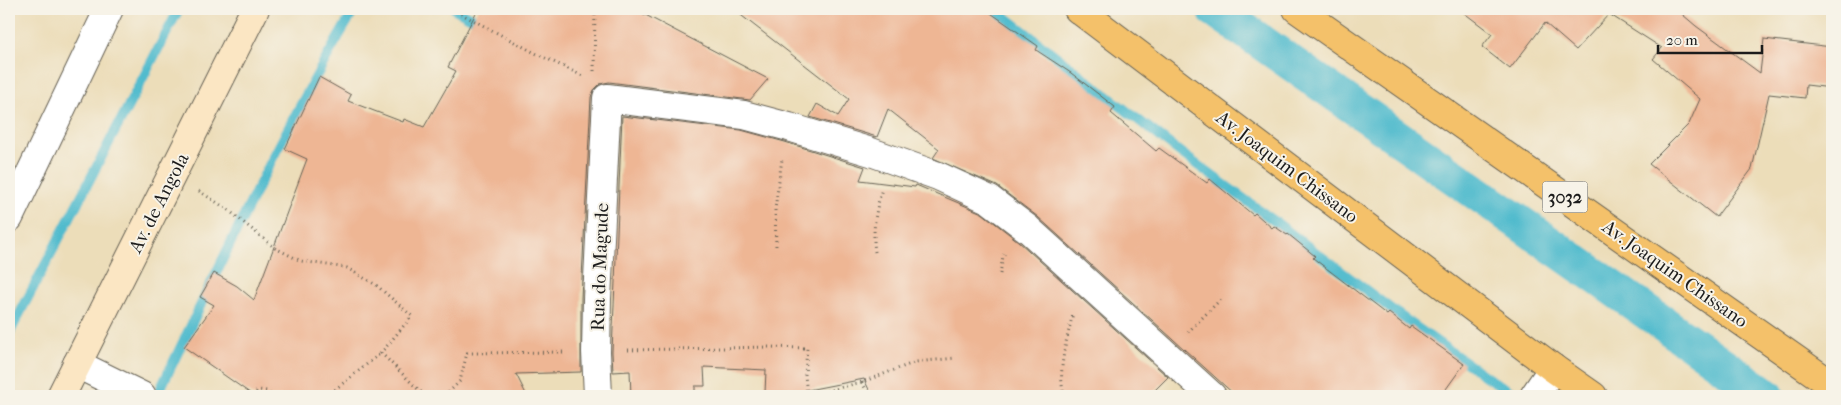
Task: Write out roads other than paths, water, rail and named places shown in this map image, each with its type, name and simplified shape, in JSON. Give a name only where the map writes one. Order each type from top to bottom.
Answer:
[{"type":"main road","name":"Av. de Angola","points":[[61,396],[256,9]]},
{"type":"main road","name":"Av. Joaquim Chissano","points":[[1078,9],[1553,368],[1593,396]]},
{"type":"main road","name":"Av. Joaquim Chissano","points":[[1297,9],[1832,384]]},
{"type":"street","points":[[9,218],[109,9]]},
{"type":"street","name":"Rua do Magude","points":[[598,396],[596,351],[597,299],[606,138],[600,90],[744,115],[789,127],[938,176],[990,200],[1028,229],[1212,396]]},
{"type":"street","points":[[77,364],[142,396]]},
{"type":"street","points":[[1534,396],[1553,368]]},
{"type":"waterway","points":[[9,334],[179,9]]},
{"type":"waterway","points":[[157,396],[276,152],[355,9]]},
{"type":"waterway","points":[[455,9],[483,24]]},
{"type":"waterway","points":[[995,9],[1181,153],[1395,312],[1488,378],[1519,396]]},
{"type":"waterway","points":[[1214,9],[1767,396]]}]
